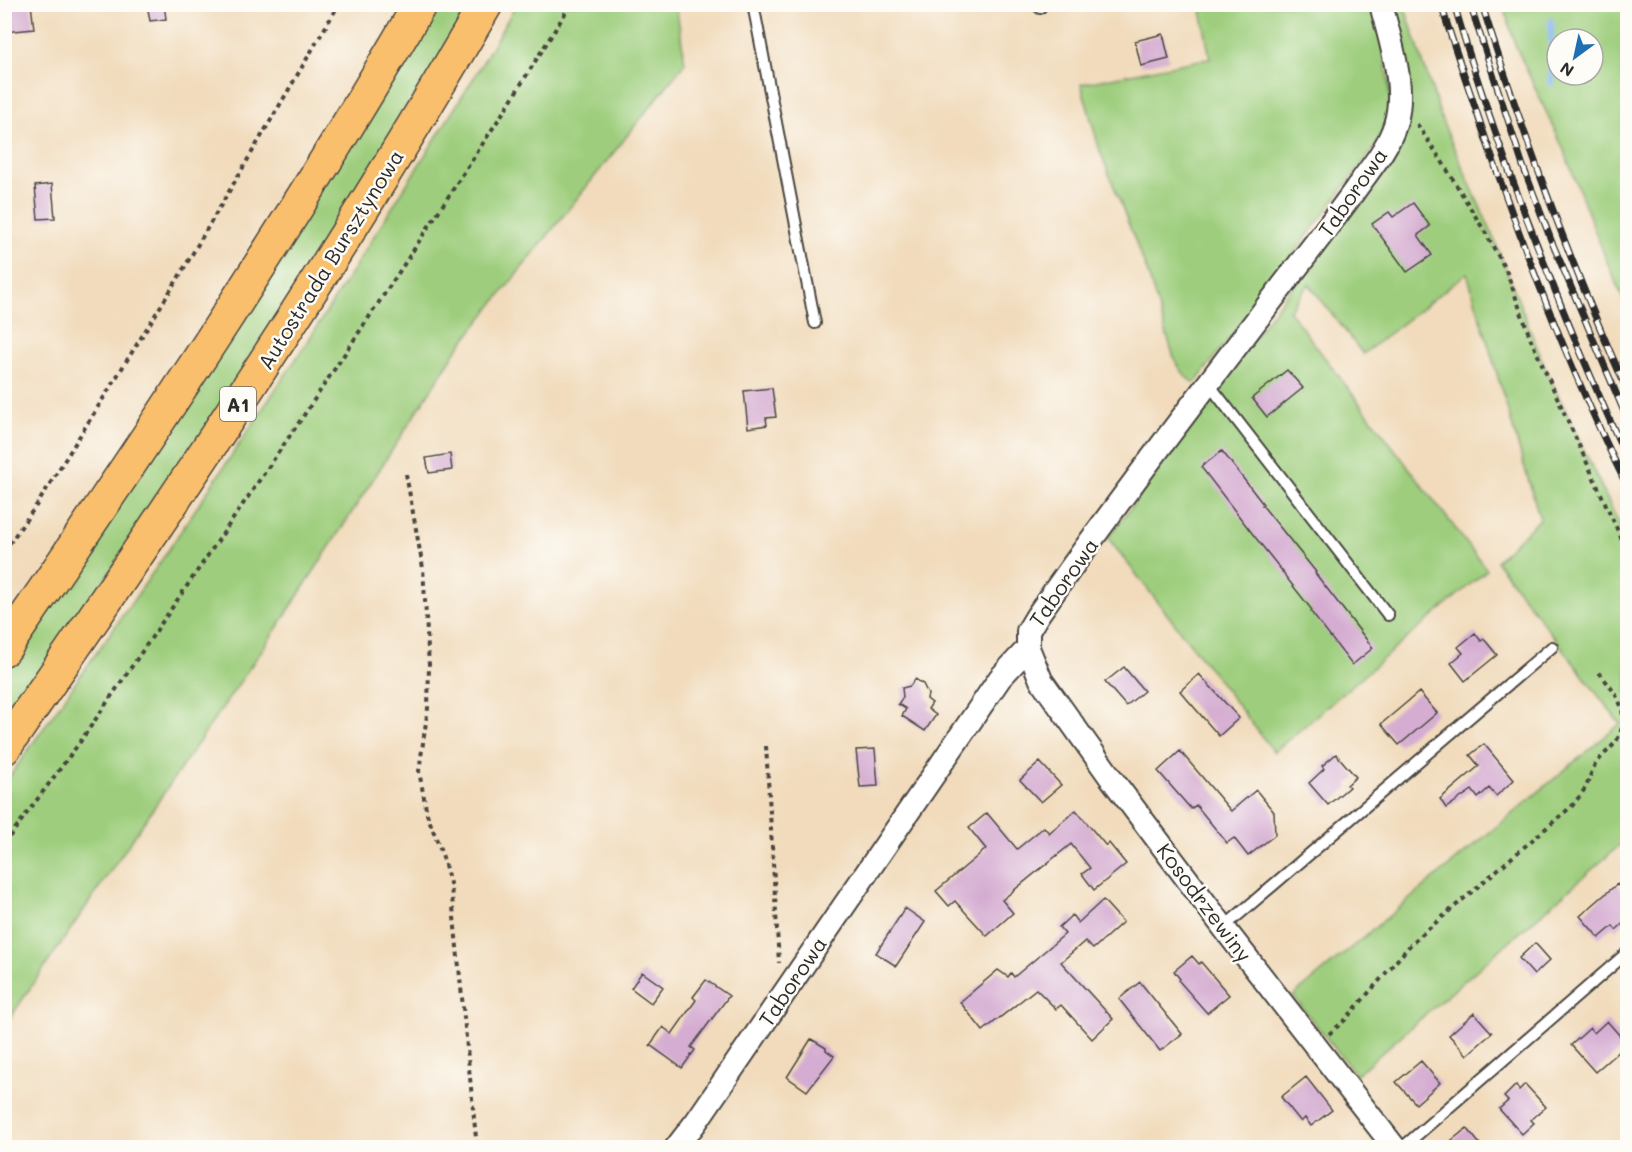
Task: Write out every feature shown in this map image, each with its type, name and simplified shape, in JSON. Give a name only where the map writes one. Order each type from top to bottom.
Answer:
[{"type":"highway","points":[[4,649],[181,387],[264,258],[420,4]]},
{"type":"highway","name":"Autostrada Bursztynowa","points":[[4,747],[121,580],[232,415],[334,255],[486,4]]},
{"type":"street","name":"Taborowa","points":[[676,1148],[1000,678],[1028,648],[1028,631],[1037,616],[1208,382],[1382,153],[1395,124],[1399,97],[1395,59],[1381,4]]},
{"type":"street","name":"Kosodrzewiny","points":[[1028,648],[1041,680],[1062,711],[1224,927],[1395,1147]]},
{"type":"lane","points":[[753,4],[815,323]]},
{"type":"lane","points":[[1208,382],[1388,615]]},
{"type":"lane","points":[[1224,927],[1552,647]]},
{"type":"lane","points":[[1395,1147],[1628,952]]},
{"type":"path","points":[[4,551],[38,503],[177,280],[339,4]]},
{"type":"path","points":[[4,844],[80,742],[300,421],[414,250],[571,4]]},
{"type":"path","points":[[1399,97],[1443,164],[1506,270],[1531,340],[1628,553]]},
{"type":"path","points":[[406,474],[423,568],[429,665],[428,708],[419,771],[428,814],[451,886],[477,1148]]},
{"type":"path","points":[[1317,1046],[1346,1020],[1412,943],[1572,806],[1585,787],[1595,765],[1621,734],[1626,719],[1622,701],[1598,671]]},
{"type":"path","points":[[766,746],[780,971],[786,990]]},
{"type":"green space","points":[[434,5],[473,5],[260,348],[5,728],[5,669],[88,548]]},
{"type":"green space","points":[[516,5],[676,5],[685,63],[458,348],[281,622],[5,1025],[5,783],[161,561],[308,341],[475,76]]},
{"type":"green space","points":[[1200,5],[1375,5],[1382,34],[1391,108],[1377,144],[1196,382],[1192,382],[1175,361],[1147,271],[1100,151],[1081,84],[1210,58]]},
{"type":"green space","points":[[1389,5],[1404,5],[1443,123],[1493,236],[1544,365],[1627,541],[1627,839],[1356,1075],[1293,996],[1620,724],[1496,561],[1540,519],[1467,273],[1363,354],[1309,284],[1289,311],[1487,570],[1274,752],[1108,538],[1391,155]]},
{"type":"green space","points":[[1503,5],[1627,5],[1627,308],[1609,267],[1563,148],[1516,47]]},
{"type":"building","points":[[4,4],[31,4],[34,29],[4,32]]},
{"type":"building","points":[[147,4],[164,4],[166,19],[150,21]]},
{"type":"building","points":[[1163,34],[1169,59],[1141,66],[1135,41]]},
{"type":"building","points":[[52,184],[55,218],[38,219],[35,186]]},
{"type":"building","points":[[1413,203],[1430,226],[1418,235],[1432,255],[1407,272],[1372,224],[1389,212],[1393,217]]},
{"type":"building","points":[[1287,370],[1303,388],[1267,417],[1252,398]]},
{"type":"building","points":[[772,388],[776,417],[766,418],[767,425],[748,428],[744,391]]},
{"type":"building","points":[[1222,451],[1373,648],[1352,665],[1201,467]]},
{"type":"building","points":[[450,454],[452,470],[429,473],[426,458]]},
{"type":"building","points":[[1475,633],[1481,641],[1484,639],[1497,655],[1465,681],[1451,663],[1463,653],[1458,647]]},
{"type":"building","points":[[1124,667],[1144,691],[1126,706],[1105,682]]},
{"type":"building","points":[[1199,674],[1239,718],[1219,736],[1180,691]]},
{"type":"building","points":[[915,679],[923,684],[928,694],[927,699],[932,703],[928,709],[936,715],[925,731],[902,716],[906,709],[898,704],[903,697],[902,688],[910,686]]},
{"type":"building","points":[[1419,692],[1437,713],[1399,745],[1381,724]]},
{"type":"building","points":[[1484,744],[1514,780],[1496,796],[1489,788],[1478,798],[1472,790],[1446,808],[1440,799],[1479,766],[1470,755]]},
{"type":"building","points":[[875,749],[878,786],[860,787],[856,750]]},
{"type":"building","points":[[1180,751],[1231,811],[1256,790],[1274,812],[1275,835],[1248,856],[1234,838],[1227,843],[1196,805],[1191,809],[1158,771]]},
{"type":"building","points":[[1336,754],[1356,777],[1347,785],[1349,787],[1328,805],[1309,783],[1324,769],[1322,766]]},
{"type":"building","points":[[1040,762],[1061,785],[1041,802],[1020,780]]},
{"type":"building","points":[[1076,810],[1106,846],[1109,843],[1126,864],[1094,890],[1082,874],[1090,868],[1071,844],[1002,900],[1013,913],[987,936],[955,901],[949,906],[936,891],[986,849],[969,828],[987,813],[1017,849],[1044,827],[1049,833]]},
{"type":"building","points":[[1617,884],[1628,896],[1628,919],[1616,930],[1613,926],[1599,938],[1580,916]]},
{"type":"building","points":[[1103,900],[1123,922],[1093,949],[1085,941],[1061,962],[1113,1019],[1092,1039],[1061,1005],[1056,1009],[1036,989],[983,1031],[960,1002],[998,970],[1008,977],[1011,973],[1014,977],[1065,934],[1059,927],[1072,915],[1078,923]]},
{"type":"building","points":[[905,908],[925,922],[896,966],[876,953]]},
{"type":"building","points":[[1535,943],[1550,960],[1534,975],[1519,958]]},
{"type":"building","points":[[1192,956],[1199,964],[1201,962],[1229,995],[1207,1013],[1179,981],[1174,971]]},
{"type":"building","points":[[642,972],[663,987],[651,1003],[631,988]]},
{"type":"building","points":[[706,980],[729,996],[691,1047],[695,1050],[682,1068],[650,1045],[663,1027],[672,1034],[696,1000],[693,997]]},
{"type":"building","points":[[1140,982],[1182,1034],[1160,1051],[1119,999]]},
{"type":"building","points":[[1474,1013],[1492,1033],[1467,1055],[1449,1035]]},
{"type":"building","points":[[1607,1021],[1627,1044],[1595,1072],[1571,1045],[1590,1028],[1594,1033]]},
{"type":"building","points":[[811,1039],[834,1056],[807,1091],[787,1077]]},
{"type":"building","points":[[1421,1061],[1440,1083],[1416,1104],[1396,1082]]},
{"type":"building","points":[[1306,1077],[1332,1110],[1311,1126],[1305,1118],[1301,1122],[1281,1097]]},
{"type":"building","points":[[1525,1084],[1546,1107],[1531,1120],[1534,1123],[1522,1134],[1499,1109],[1508,1101],[1504,1097],[1516,1085],[1519,1090]]},
{"type":"building","points":[[1467,1128],[1483,1148],[1442,1148]]},
{"type":"waterway","points":[[1551,21],[1551,27]]},
{"type":"railway","points":[[1441,4],[1497,171],[1531,263],[1586,399],[1628,488]]},
{"type":"railway","points":[[1454,4],[1491,121],[1533,236],[1628,461]]},
{"type":"railway","points":[[1470,4],[1523,166],[1551,240],[1628,421]]},
{"type":"railway","points":[[1482,4],[1552,208],[1628,392]]}]
